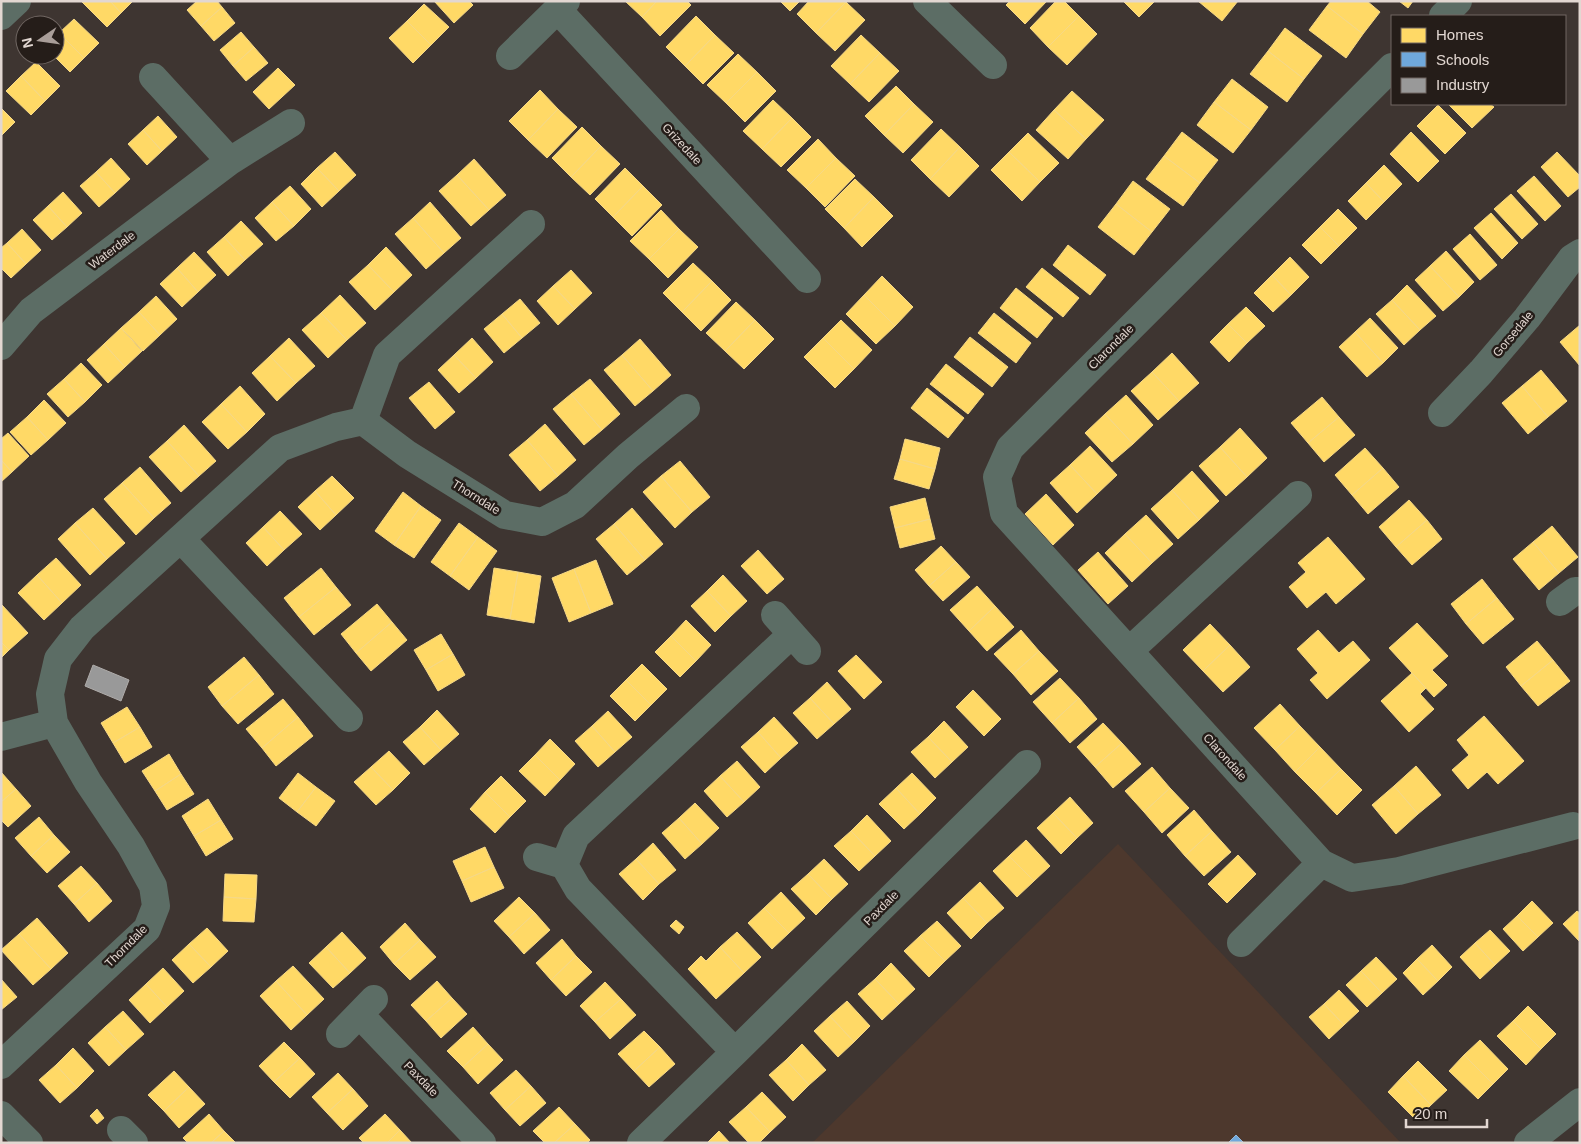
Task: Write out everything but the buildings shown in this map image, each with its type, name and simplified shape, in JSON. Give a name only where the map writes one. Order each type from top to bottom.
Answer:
[{"type":"street","points":[[1,16],[17,1]]},
{"type":"street","points":[[927,1],[993,65]]},
{"type":"street","points":[[1444,15],[1458,1]]},
{"type":"street","name":"Grizedale","points":[[510,56],[562,5],[806,279]]},
{"type":"street","name":"Clarondale","points":[[1391,68],[1010,448],[997,477],[1004,513],[1320,863],[1352,878],[1399,871],[1573,826]]},
{"type":"street","points":[[153,77],[230,161]]},
{"type":"street","name":"Waterdale","points":[[1,346],[31,311],[230,161],[291,123]]},
{"type":"street","points":[[363,422],[388,355],[530,224]]},
{"type":"street","name":"Gorsedale","points":[[1442,412],[1487,365],[1527,318],[1572,258],[1580,253]]},
{"type":"street","name":"Thorndale","points":[[1,1065],[147,928],[156,906],[152,886],[131,846],[88,782],[54,723],[50,694],[58,659],[82,628],[280,448],[336,427],[363,422],[408,454],[505,515],[542,522],[575,505],[628,456],[686,408]]},
{"type":"street","points":[[1129,651],[1298,495]]},
{"type":"street","points":[[181,539],[349,718]]},
{"type":"street","points":[[564,865],[576,836],[791,633]]},
{"type":"street","points":[[1,737],[54,723]]},
{"type":"street","name":"Paxdale","points":[[641,1143],[1027,764]]},
{"type":"street","points":[[537,858],[564,865],[578,889],[735,1052]]},
{"type":"street","points":[[1241,942],[1320,863]]},
{"type":"street","name":"Paxdale","points":[[340,1034],[367,1007],[482,1143]]},
{"type":"street","points":[[1528,1143],[1580,1102]]},
{"type":"street","points":[[1,1115],[29,1143]]},
{"type":"shaded area","points":[[1118,844],[1401,1143],[812,1143]]}]
